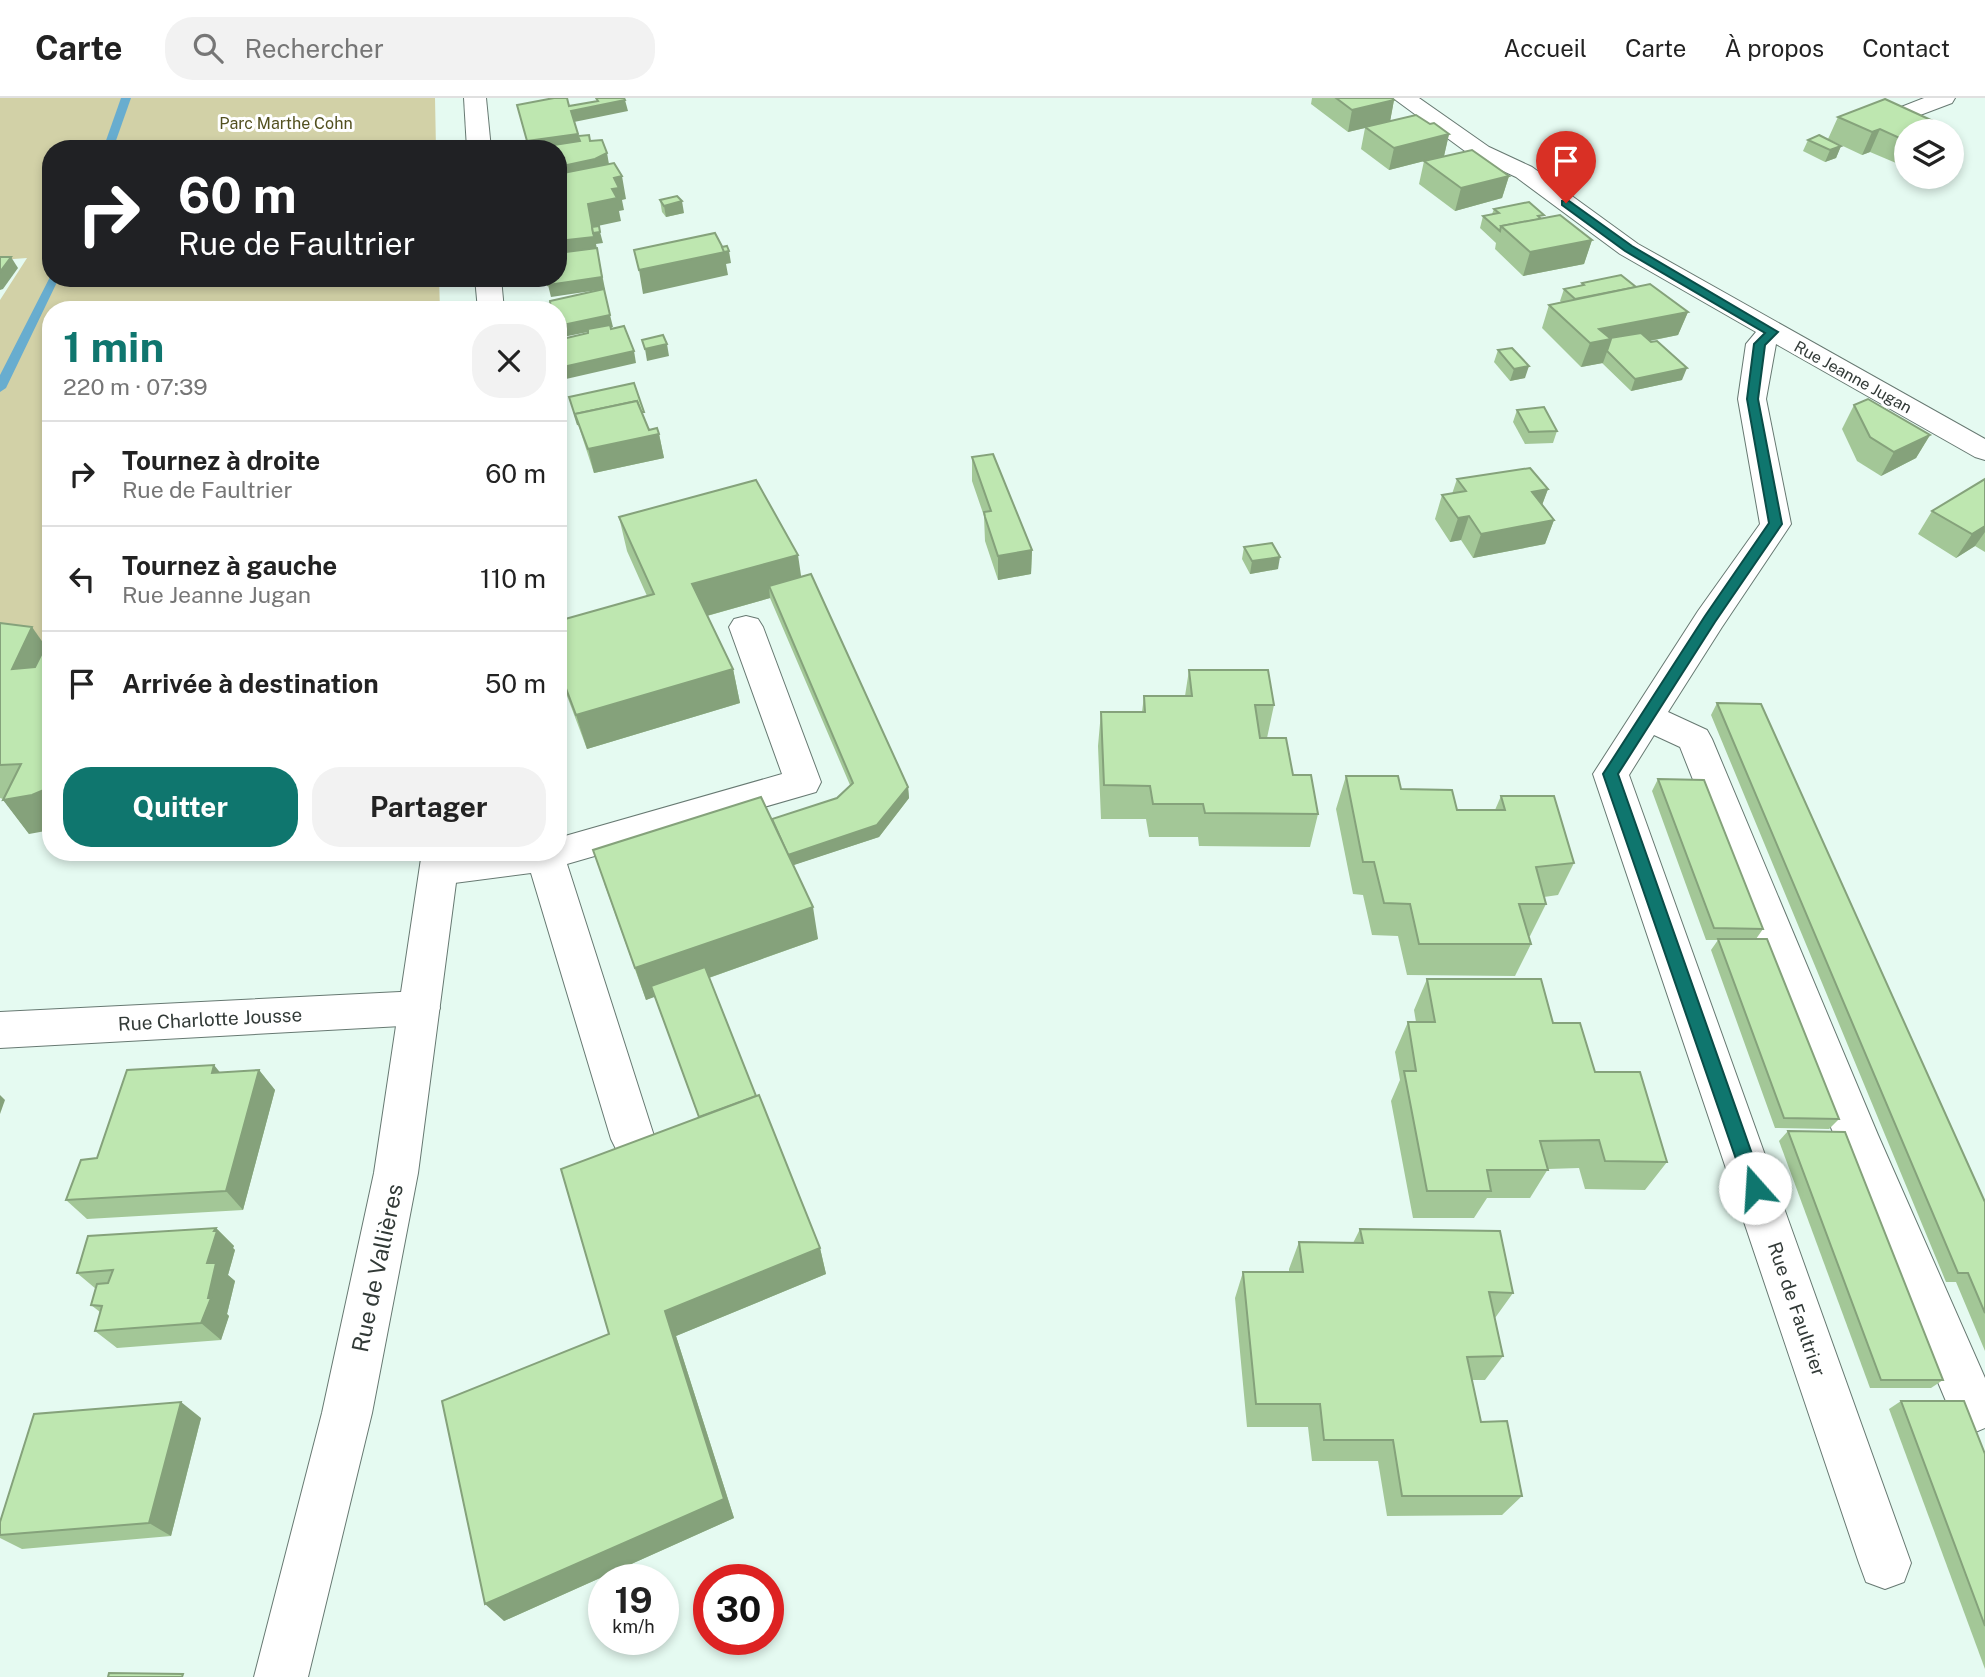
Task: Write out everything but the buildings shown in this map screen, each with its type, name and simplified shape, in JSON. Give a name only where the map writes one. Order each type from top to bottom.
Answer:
[{"type":"street","points":[[475,98],[478,140]]},
{"type":"street","name":"Rue Jeanne Jugan","points":[[1404,98],[1481,152],[1524,172],[1629,248],[1772,332],[1985,451]]},
{"type":"street","points":[[1886,116],[1899,116],[1944,98]]},
{"type":"street","name":"Rue de Faultrier","points":[[1772,332],[1760,344],[1752,399],[1776,524],[1611,774],[1885,1563]]},
{"type":"street","points":[[567,850],[803,782],[746,627]]},
{"type":"street","points":[[1647,717],[1693,739],[1856,1135],[1973,1408]]},
{"type":"street","name":"Rue de Vallières","points":[[281,1677],[346,1413],[388,1213],[440,861]]},
{"type":"street","points":[[547,861],[633,1139]]},
{"type":"street","name":"Rue Charlotte Jousse","points":[[0,1030],[420,1008]]},
{"type":"green space","name":"Parc Marthe Cohn","points":[[0,98],[435,98],[436,140],[42,140],[42,287],[439,287],[440,301],[42,301],[42,649],[0,651],[0,300],[27,258],[0,260]]},
{"type":"waterway","points":[[111,140],[126,98]]},
{"type":"waterway","points":[[0,388],[49,287]]},
{"type":"route","points":[[1566,203],[1629,248],[1772,332],[1760,344],[1752,399],[1776,524],[1710,619],[1611,774],[1755,1188]]}]
